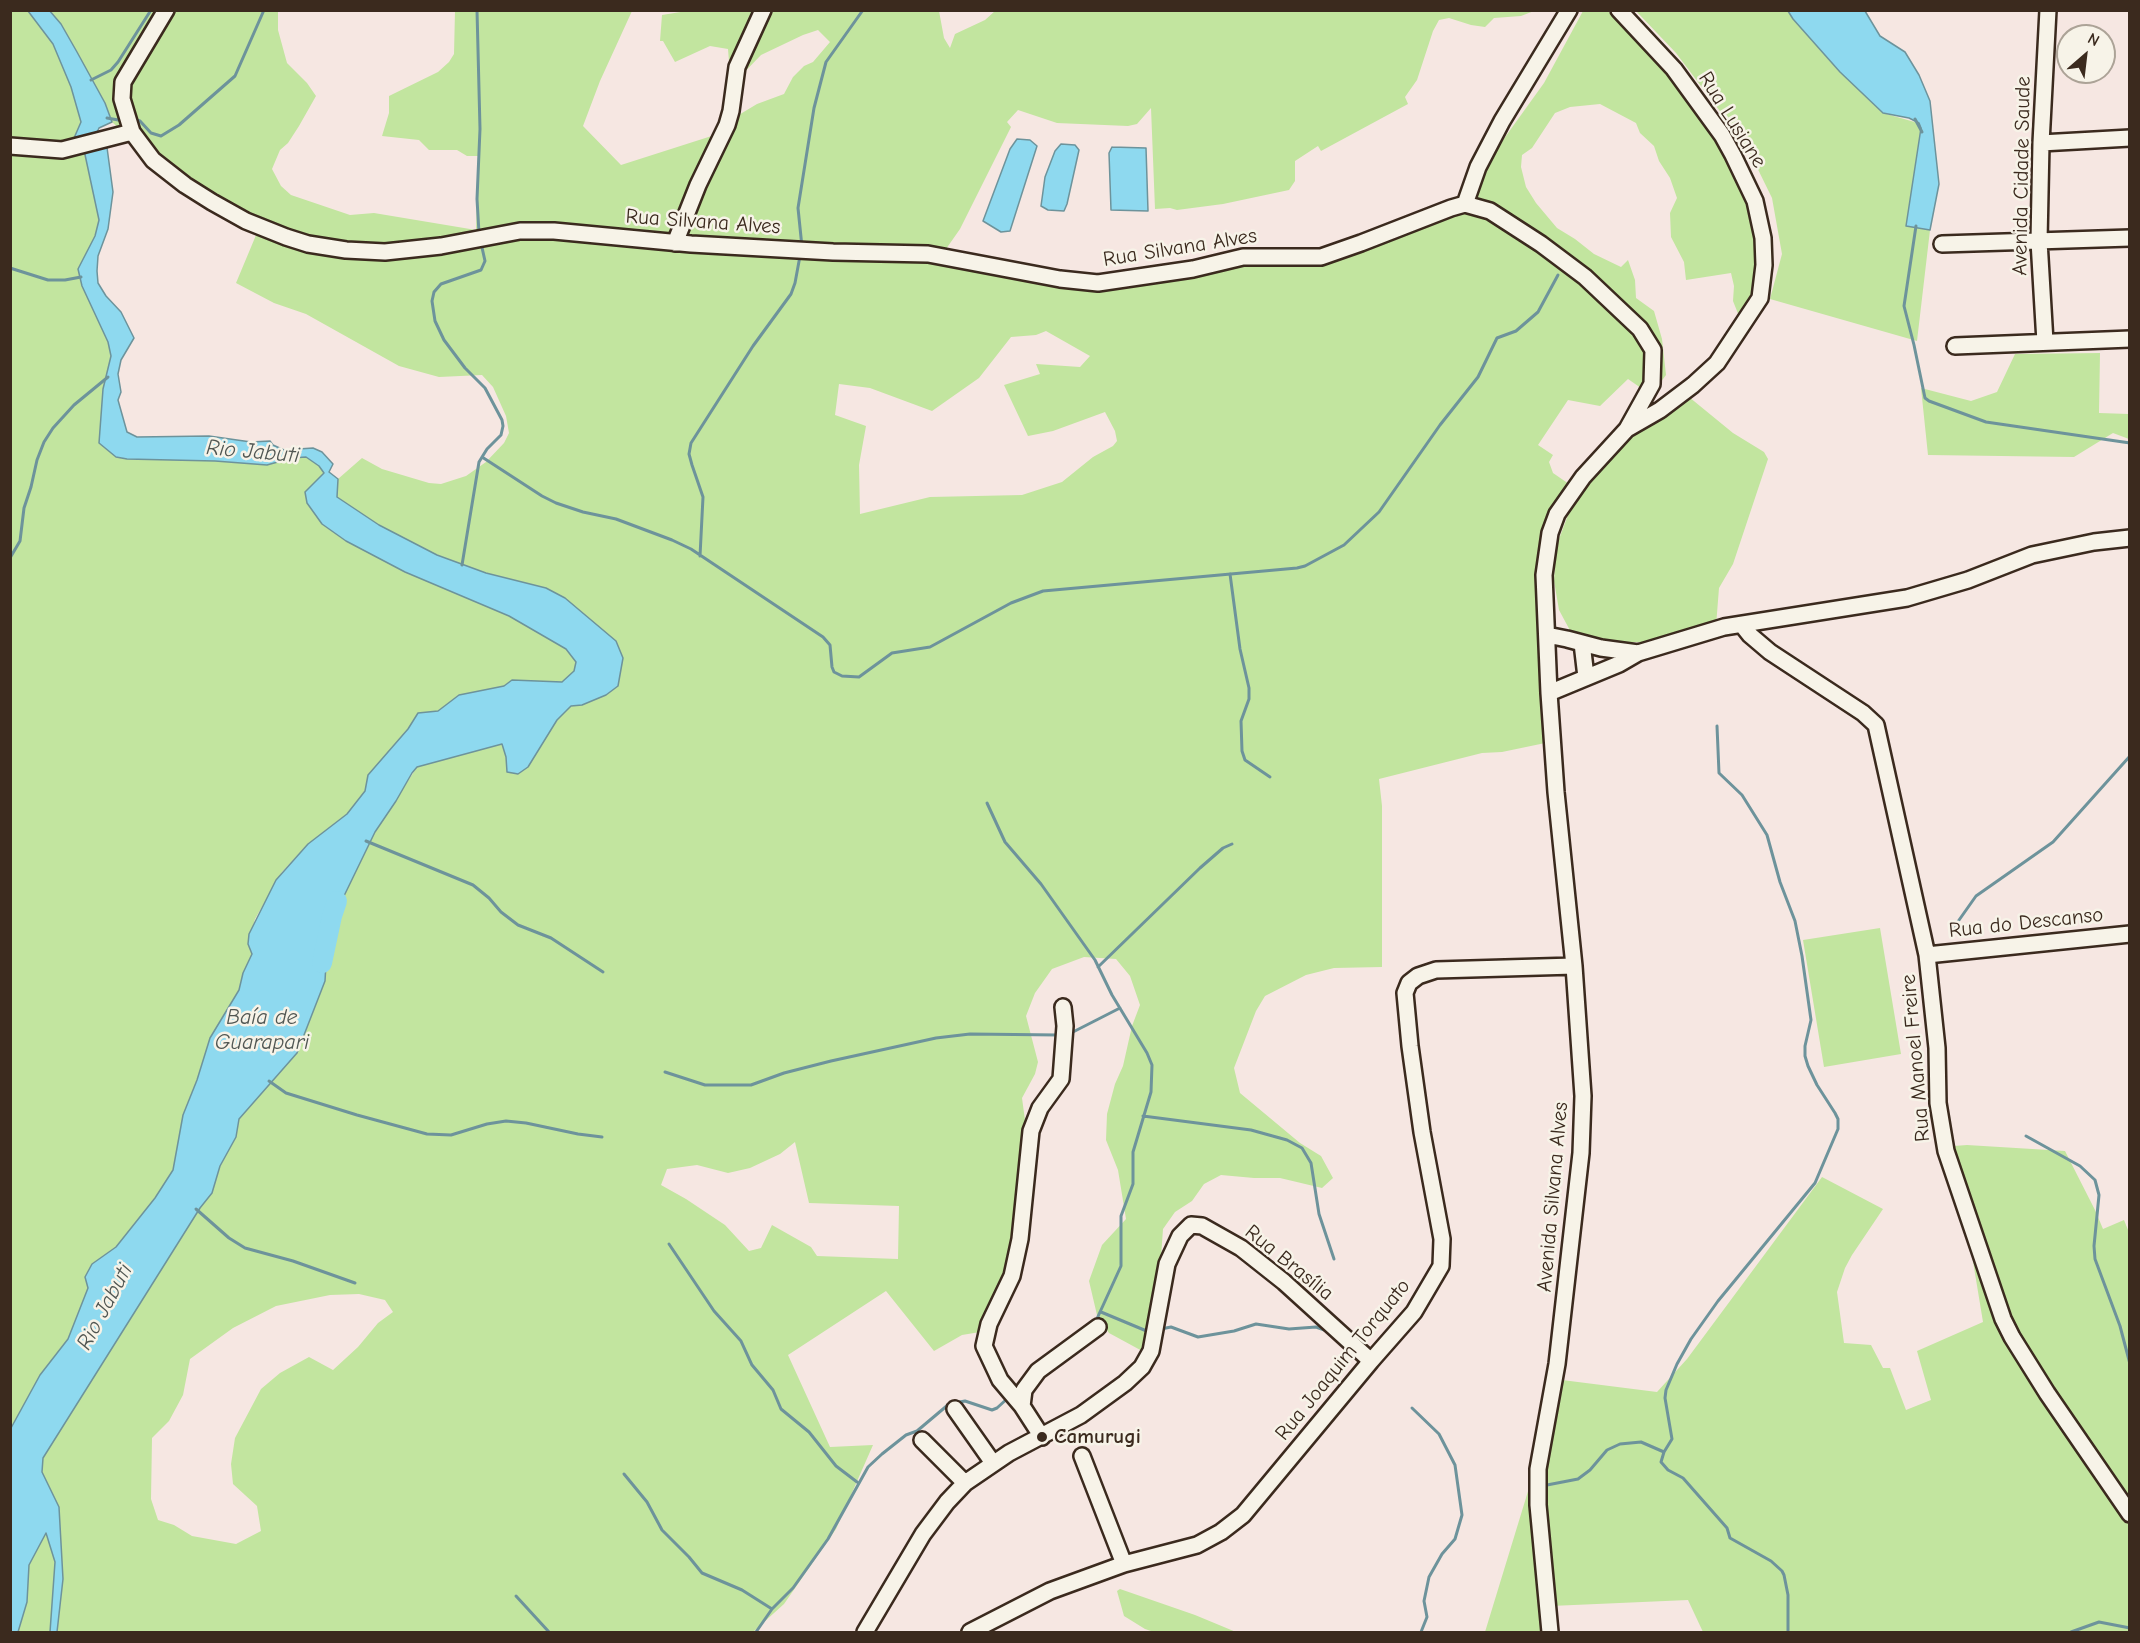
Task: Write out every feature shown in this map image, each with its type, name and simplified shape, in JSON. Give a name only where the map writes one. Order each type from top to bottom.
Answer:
[{"type":"street","points":[[10,146],[57,150],[132,132],[122,99],[123,82],[166,10]]},
{"type":"street","points":[[675,243],[698,185],[727,125],[737,67],[763,10]]},
{"type":"street","points":[[1569,10],[1502,121],[1478,167],[1465,204],[1490,211],[1541,244],[1585,277],[1640,329],[1653,350],[1652,384],[1627,429],[1583,477],[1563,504],[1550,532],[1544,575],[1549,693],[1638,653],[1724,627],[1907,598],[1968,580],[2040,553],[2094,542],[2130,538]]},
{"type":"street","name":"Rua Lusiane","points":[[1618,10],[1674,69],[1722,135],[1755,201],[1763,238],[1764,266],[1760,298],[1717,363],[1660,410],[1627,429]]},
{"type":"street","name":"Avenida Cidade Saude","points":[[2045,342],[2039,241],[2041,143],[2048,10]]},
{"type":"street","name":"Rua Silvana Alves","points":[[132,132],[153,160],[196,194],[246,221],[286,237],[308,244],[346,250],[385,252],[441,246],[493,235],[537,230],[675,243],[833,252],[928,254],[1060,279],[1098,283],[1182,271],[1243,257],[1321,257],[1465,204]]},
{"type":"street","points":[[2041,143],[2130,138]]},
{"type":"street","points":[[1942,244],[2130,238]]},
{"type":"street","points":[[1955,346],[2130,339]]},
{"type":"street","name":"Rua Manoel Freire","points":[[1742,625],[1770,652],[1863,713],[1876,725],[1927,955],[1937,1048],[1938,1103],[1946,1151],[2003,1319],[2012,1337],[2047,1393],[2130,1514]]},
{"type":"street","points":[[1546,635],[1638,653]]},
{"type":"street","points":[[1582,643],[1586,677]]},
{"type":"street","name":"Avenida Silvana Alves","points":[[1549,693],[1562,857],[1574,966],[1583,1096],[1581,1153],[1557,1364],[1539,1469],[1538,1505],[1550,1632]]},
{"type":"street","name":"Rua do Descanso","points":[[1927,955],[2130,934]]},
{"type":"street","name":"Rua Joaquim Torquato","points":[[970,1632],[1050,1590],[1124,1564],[1197,1545],[1221,1532],[1243,1515],[1414,1312],[1441,1266],[1442,1239],[1422,1132],[1410,1046],[1405,993],[1409,983],[1418,976],[1436,970],[1574,966]]},
{"type":"street","points":[[1042,1437],[1022,1406],[1000,1380],[984,1346],[989,1324],[1012,1276],[1020,1239],[1031,1131],[1040,1108],[1061,1079],[1065,1026],[1063,1007]]},
{"type":"street","name":"Rua Brasília","points":[[865,1632],[923,1534],[947,1502],[965,1483],[993,1463],[1081,1415],[1125,1383],[1142,1367],[1151,1351],[1167,1264],[1180,1236],[1191,1226],[1202,1226],[1241,1248],[1284,1282],[1371,1361]]},
{"type":"street","points":[[1022,1406],[1024,1390],[1038,1371],[1098,1327]]},
{"type":"street","points":[[955,1409],[993,1463]]},
{"type":"street","points":[[922,1440],[965,1483]]},
{"type":"street","points":[[1082,1456],[1124,1564]]},
{"type":"green space","points":[[28,10],[53,44],[71,87],[81,122],[84,150],[99,220],[95,236],[78,269],[108,342],[111,357],[103,389],[116,457],[267,465],[292,458],[306,457],[319,466],[325,474],[307,503],[322,524],[346,541],[405,572],[509,616],[566,649],[576,662],[574,671],[562,682],[512,680],[504,686],[459,695],[438,711],[418,713],[408,729],[369,775],[365,791],[347,814],[308,844],[282,872],[255,919],[248,944],[252,954],[243,973],[239,990],[210,1038],[183,1115],[173,1170],[155,1198],[116,1247],[92,1264],[85,1277],[88,1288],[68,1339],[40,1375],[11,1428],[10,11]]},
{"type":"green space","points":[[693,10],[939,11],[944,38],[950,48],[955,34],[985,20],[995,11],[1534,11],[1521,16],[1494,18],[1485,27],[1449,18],[1439,20],[1433,31],[1417,80],[1405,97],[1408,104],[1321,151],[1318,146],[1295,161],[1295,181],[1289,190],[1223,204],[1177,210],[1155,209],[1151,108],[1137,124],[1128,126],[1057,123],[1018,110],[1007,122],[1011,127],[960,229],[946,249],[948,254],[1060,281],[1286,257],[1328,257],[1473,201],[1498,147],[1544,83],[1583,11],[1608,11],[1664,67],[1731,160],[1754,213],[1758,272],[1754,289],[1739,316],[1733,301],[1734,286],[1731,273],[1686,280],[1684,262],[1671,237],[1670,213],[1677,198],[1654,146],[1640,133],[1636,123],[1600,104],[1570,107],[1555,113],[1532,148],[1522,155],[1521,167],[1526,187],[1557,228],[1594,254],[1621,267],[1628,260],[1635,280],[1636,298],[1654,311],[1662,339],[1666,375],[1651,395],[1628,379],[1600,406],[1568,400],[1538,445],[1553,455],[1549,462],[1553,473],[1569,484],[1542,548],[1550,742],[1502,752],[1482,753],[1379,779],[1382,806],[1382,967],[1334,968],[1306,975],[1265,996],[1256,1011],[1234,1068],[1240,1093],[1300,1143],[1321,1156],[1333,1178],[1322,1188],[1280,1178],[1221,1175],[1204,1184],[1192,1201],[1175,1212],[1163,1229],[1161,1257],[1144,1352],[1109,1333],[1097,1315],[1089,1281],[1102,1245],[1126,1219],[1118,1170],[1106,1140],[1107,1114],[1140,1005],[1130,976],[1116,959],[1084,957],[1052,969],[1035,993],[1026,1016],[1038,1062],[1035,1074],[1022,1098],[1027,1135],[1015,1251],[986,1331],[962,1335],[934,1351],[886,1291],[788,1355],[830,1447],[873,1445],[836,1529],[784,1604],[753,1632],[57,1632],[63,1579],[59,1507],[42,1472],[43,1458],[200,1208],[212,1193],[220,1166],[236,1137],[239,1119],[297,1053],[325,981],[328,929],[375,832],[417,767],[502,744],[507,772],[536,754],[557,720],[571,706],[582,705],[606,695],[618,686],[590,620],[565,598],[546,588],[486,573],[437,555],[379,525],[336,497],[338,479],[362,458],[382,469],[429,483],[441,484],[466,476],[486,462],[504,443],[509,433],[506,416],[493,387],[482,375],[439,377],[399,366],[306,314],[274,303],[236,283],[259,228],[112,122],[105,103],[77,52],[61,24],[49,11],[278,11],[278,30],[287,63],[307,83],[316,96],[288,143],[280,150],[272,169],[281,186],[291,195],[350,215],[374,213],[476,230],[478,156],[467,156],[457,150],[429,150],[419,140],[382,136],[389,113],[389,96],[438,72],[454,54],[455,11],[632,11],[600,81],[583,126],[621,165],[721,133],[727,123],[742,113],[757,104],[784,94],[793,77],[804,66],[813,62],[830,42],[818,30],[803,35],[761,55],[731,86],[728,49],[710,46],[675,62],[663,41],[660,41],[662,15]],"holes":[[[1046,331],[1090,356],[1080,367],[1036,364],[1040,374],[1004,385],[1028,436],[1053,431],[1105,412],[1115,431],[1117,441],[1113,446],[1093,457],[1062,482],[1022,495],[930,497],[860,514],[859,465],[866,426],[835,415],[839,384],[870,388],[932,411],[979,378],[1011,337],[1036,335]],[[795,1142],[809,1203],[899,1206],[898,1259],[817,1256],[811,1247],[772,1225],[761,1248],[749,1251],[725,1225],[661,1185],[667,1169],[697,1165],[728,1173],[750,1168],[780,1154]],[[359,1294],[385,1300],[393,1312],[378,1323],[358,1347],[333,1370],[309,1357],[280,1373],[261,1389],[235,1438],[231,1464],[233,1484],[257,1506],[261,1531],[236,1544],[192,1536],[174,1525],[158,1520],[151,1499],[152,1438],[169,1421],[183,1395],[190,1359],[233,1328],[276,1306],[330,1295]]]},
{"type":"green space","points":[[1636,11],[1788,11],[1840,72],[1883,113],[1918,123],[1921,128],[1907,226],[1930,230],[1917,341],[1770,299],[1782,254],[1772,198],[1747,147],[1676,53]]},
{"type":"green space","points":[[2100,353],[2099,413],[2129,414],[2129,439],[2113,433],[2074,457],[1928,455],[1921,388],[1971,401],[1997,392],[2015,354]]},
{"type":"green space","points":[[1689,397],[1733,433],[1764,452],[1768,459],[1733,564],[1719,588],[1716,626],[1649,642],[1619,642],[1592,646],[1573,636],[1559,610],[1554,581],[1556,547],[1568,515],[1592,475],[1621,443],[1656,416]]},
{"type":"green space","points":[[1880,928],[1901,1054],[1824,1067],[1803,940]]},
{"type":"green space","points":[[1954,1146],[2065,1151],[2103,1229],[2124,1220],[2130,1235],[2129,1632],[1703,1632],[1688,1600],[1551,1606],[1544,1632],[1485,1632],[1562,1380],[1657,1392],[1687,1359],[1822,1177],[1883,1209],[1852,1255],[1837,1292],[1844,1343],[1871,1345],[1883,1368],[1890,1368],[1906,1410],[1931,1400],[1917,1351],[1983,1322]]},
{"type":"green space","points":[[46,1532],[55,1562],[50,1632],[18,1632],[27,1602],[29,1565]]},
{"type":"green space","points":[[1120,1589],[1236,1632],[1154,1632],[1145,1629],[1124,1616],[1117,1591]]},
{"type":"water","name":"Baía de Guarapari","points":[[49,10],[61,24],[77,52],[105,103],[112,122],[99,128],[93,141],[106,140],[113,192],[108,229],[98,256],[97,271],[98,283],[106,296],[121,312],[134,338],[121,360],[118,374],[121,392],[118,400],[127,432],[137,437],[209,436],[251,442],[270,441],[284,450],[313,448],[322,452],[333,464],[329,472],[338,479],[337,497],[379,525],[437,555],[486,573],[546,588],[565,598],[616,641],[623,658],[618,686],[606,695],[582,705],[571,706],[557,720],[528,767],[518,774],[507,772],[502,744],[417,767],[412,773],[375,832],[328,929],[325,981],[297,1053],[239,1119],[236,1137],[220,1166],[212,1193],[200,1208],[43,1458],[42,1472],[59,1507],[63,1579],[57,1632],[50,1632],[55,1562],[46,1533],[29,1565],[27,1602],[18,1632],[11,1632],[11,1428],[40,1375],[68,1339],[88,1288],[85,1277],[92,1264],[116,1247],[155,1198],[173,1170],[183,1115],[210,1038],[239,990],[243,973],[252,954],[248,944],[249,934],[276,880],[308,844],[347,814],[365,791],[368,775],[408,729],[418,713],[438,711],[459,695],[504,686],[512,680],[562,682],[574,671],[576,662],[566,649],[509,616],[405,572],[346,541],[322,524],[307,503],[305,492],[324,473],[319,466],[306,457],[292,458],[267,465],[127,459],[116,457],[99,443],[103,389],[111,356],[108,342],[82,286],[78,269],[95,236],[99,220],[84,150],[71,145],[81,122],[71,87],[53,44],[28,11]]},
{"type":"water","points":[[1788,11],[1865,11],[1880,36],[1905,52],[1919,75],[1930,101],[1939,184],[1930,230],[1906,226],[1921,128],[1919,123],[1909,118],[1883,113],[1840,72]]},
{"type":"water","points":[[1017,139],[1030,140],[1037,146],[1010,231],[1001,232],[983,221],[1010,149]]},
{"type":"water","points":[[1061,144],[1075,145],[1079,150],[1064,211],[1048,210],[1041,206],[1045,177],[1055,151]]},
{"type":"water","points":[[1112,147],[1146,148],[1148,211],[1111,210],[1109,153]]},
{"type":"waterway","points":[[91,80],[111,70],[118,62],[151,10]]},
{"type":"waterway","points":[[133,119],[140,121],[151,133],[161,136],[179,125],[235,76],[264,10]]},
{"type":"waterway","points":[[477,10],[480,129],[477,199],[479,233]]},
{"type":"waterway","points":[[802,247],[798,208],[814,108],[826,62],[863,10]]},
{"type":"waterway","points":[[107,118],[124,121]]},
{"type":"waterway","points":[[1915,119],[1922,132]]},
{"type":"waterway","points":[[1916,226],[1904,306],[1925,398],[1986,422],[2130,443]]},
{"type":"waterway","points":[[462,565],[479,462],[487,449],[501,435],[503,426],[485,388],[465,368],[444,340],[435,321],[432,301],[434,292],[441,284],[481,270],[485,261],[481,243]]},
{"type":"waterway","points":[[700,556],[703,497],[689,454],[691,443],[753,346],[791,294],[800,256]]},
{"type":"waterway","points":[[10,268],[48,280],[81,277]]},
{"type":"waterway","points":[[482,457],[556,503],[616,519],[691,549],[823,637],[830,645],[834,672],[842,676],[859,677],[892,653],[930,647],[1011,603],[1043,591],[1297,568],[1344,545],[1379,512],[1440,425],[1478,377],[1497,338],[1516,331],[1538,312],[1558,275]]},
{"type":"waterway","points":[[10,558],[20,541],[24,508],[44,442],[53,428],[74,405],[108,377]]},
{"type":"waterway","points":[[1230,574],[1240,649],[1249,688],[1249,699],[1241,721],[1242,751],[1245,760],[1270,777]]},
{"type":"waterway","points":[[1717,726],[1719,773],[1742,795],[1767,835],[1780,882],[1795,921],[1811,1020],[1805,1056],[1817,1085],[1838,1119],[1838,1129],[1815,1183],[1718,1301],[1691,1339],[1677,1364],[1665,1398],[1672,1439],[1661,1462],[1668,1470],[1683,1478],[1727,1528],[1730,1538],[1771,1561],[1782,1571],[1788,1595],[1788,1632]]},
{"type":"waterway","points":[[1952,930],[1976,896],[2053,842],[2130,756]]},
{"type":"waterway","points":[[987,803],[1005,842],[1041,884],[1095,960],[1152,1065],[1151,1092],[1133,1152],[1133,1184],[1121,1216],[1121,1266],[1095,1323]]},
{"type":"waterway","points":[[366,841],[473,885],[518,925],[551,938],[603,972]]},
{"type":"waterway","points":[[1098,967],[1200,868],[1223,848],[1232,844]]},
{"type":"waterway","name":"Rio Jabuti","points":[[322,963],[337,901]]},
{"type":"waterway","points":[[1071,1033],[1120,1008]]},
{"type":"waterway","points":[[665,1072],[705,1085],[751,1085],[784,1073],[831,1061],[936,1038],[970,1034],[1058,1035]]},
{"type":"waterway","points":[[269,1081],[286,1093],[427,1134],[451,1135],[506,1121],[602,1137]]},
{"type":"waterway","points":[[1143,1116],[1251,1130],[1287,1140],[1302,1148],[1311,1163],[1319,1214],[1334,1259]]},
{"type":"waterway","points":[[2026,1136],[2080,1166],[2095,1180],[2099,1195],[2094,1246],[2095,1259],[2120,1326],[2130,1364]]},
{"type":"waterway","points":[[196,1209],[229,1238],[245,1248],[293,1261],[355,1283]]},
{"type":"waterway","points":[[669,1244],[714,1311],[741,1341],[752,1365],[773,1390],[781,1409],[809,1432],[836,1466],[857,1482]]},
{"type":"waterway","points":[[1101,1312],[1149,1332]]},
{"type":"waterway","points":[[1161,1329],[1171,1327],[1198,1337],[1234,1331],[1256,1324],[1289,1329],[1316,1327],[1330,1332]]},
{"type":"waterway","points":[[756,1632],[772,1609],[793,1588],[828,1539],[868,1467],[906,1435],[917,1431],[949,1404],[965,1401],[992,1410],[1009,1397]]},
{"type":"waterway","points":[[1412,1408],[1439,1434],[1455,1465],[1462,1515],[1455,1539],[1442,1554],[1429,1577],[1424,1601],[1427,1617],[1421,1632]]},
{"type":"waterway","points":[[1547,1485],[1578,1479],[1590,1470],[1607,1450],[1620,1444],[1641,1442],[1664,1452]]},
{"type":"waterway","points":[[624,1474],[647,1502],[662,1530],[702,1573],[742,1590],[772,1609]]},
{"type":"waterway","points":[[516,1596],[549,1632]]},
{"type":"waterway","points":[[2071,1632],[2099,1622],[2130,1628]]},
{"type":"place","name":"Camurugi","points":[[1042,1437]]}]
